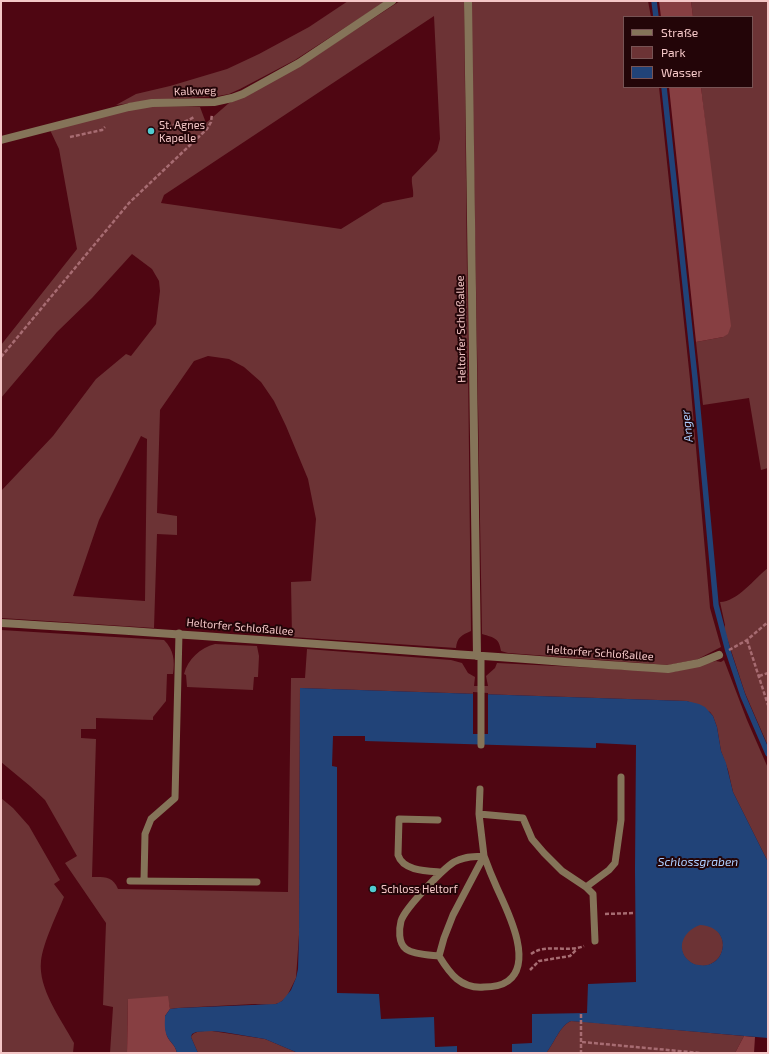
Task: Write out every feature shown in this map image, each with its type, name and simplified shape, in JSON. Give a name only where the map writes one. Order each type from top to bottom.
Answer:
[{"type":"street","name":"Kalkweg","points":[[1,140],[129,107],[152,103],[214,102],[232,98],[243,94],[299,63],[392,1]]},
{"type":"street","name":"Heltorfer Schloßallee","points":[[468,1],[479,656]]},
{"type":"street","name":"Heltorfer Schloßallee","points":[[1,623],[179,633],[265,641],[668,669],[699,664],[719,655]]},
{"type":"lane","points":[[144,880],[145,834],[151,819],[175,798],[179,633]]},
{"type":"lane","points":[[479,656],[481,686],[481,745]]},
{"type":"lane","points":[[586,886],[609,870],[615,863],[621,820],[621,777]]},
{"type":"lane","points":[[480,789],[479,814],[484,856],[514,926],[519,955],[517,967],[513,976],[508,981],[499,986],[482,987],[467,985],[456,979],[439,956],[406,949],[400,938],[400,930],[402,920],[408,910],[441,872],[455,862],[467,857],[484,856]]},
{"type":"lane","points":[[479,814],[523,818],[532,839],[544,853],[562,871],[586,886],[593,894],[595,899],[596,941]]},
{"type":"lane","points":[[438,820],[399,819],[398,855],[400,861],[410,867],[424,871],[441,872]]},
{"type":"lane","points":[[439,956],[453,915],[484,856]]},
{"type":"lane","points":[[130,881],[257,882]]},
{"type":"path","points":[[161,127],[169,127],[188,120],[214,102]]},
{"type":"path","points":[[1,357],[129,203],[207,129],[211,122],[214,102]]},
{"type":"path","points":[[735,647],[747,640],[768,622]]},
{"type":"path","points":[[747,640],[768,705]]},
{"type":"path","points":[[759,676],[768,673]]},
{"type":"path","points":[[614,914],[635,913]]},
{"type":"path","points":[[517,967],[535,951],[543,949],[578,948],[596,941]]},
{"type":"path","points":[[527,977],[536,962],[570,956],[578,948]]},
{"type":"path","points":[[581,1014],[581,1053]]},
{"type":"path","points":[[582,1042],[700,1053]]},
{"type":"green space","points":[[348,1],[386,1],[295,60],[229,94],[153,100],[116,105],[136,94],[170,86],[227,69],[259,54],[309,27]]},
{"type":"green space","points":[[400,1],[464,1],[471,631],[460,637],[456,648],[292,637],[291,582],[311,581],[316,519],[308,479],[274,401],[261,382],[244,367],[229,359],[208,356],[194,361],[160,410],[157,513],[177,516],[177,535],[157,534],[154,628],[1,618],[1,491],[53,436],[96,379],[126,354],[131,356],[156,324],[160,291],[159,281],[152,269],[132,254],[92,298],[57,332],[1,398],[1,345],[77,249],[59,149],[50,130],[128,109],[152,106],[200,107],[206,123],[229,103],[300,66]],"holes":[[[434,16],[440,139],[437,151],[412,177],[413,197],[383,203],[341,229],[161,203],[164,195]],[[141,436],[147,439],[145,601],[73,596],[99,520]]]},
{"type":"green space","points":[[471,1],[648,1],[651,16],[623,16],[623,88],[659,88],[690,379],[710,608],[721,647],[698,659],[669,665],[508,653],[501,651],[499,643],[496,639],[482,634]]},
{"type":"green space","points":[[691,1],[768,1],[768,468],[761,470],[749,398],[703,405],[696,342],[723,337],[710,166],[701,88],[753,88],[753,16],[693,16]]},
{"type":"green space","points":[[768,568],[768,746],[745,693],[724,629],[725,625],[720,602],[726,601],[739,594]]},
{"type":"green space","points":[[1,630],[164,640],[172,652],[174,669],[173,674],[167,674],[166,701],[153,717],[153,720],[96,718],[96,729],[81,729],[81,738],[96,739],[92,877],[104,877],[111,879],[118,889],[288,892],[291,678],[305,678],[307,649],[451,660],[462,663],[468,673],[475,677],[474,686],[488,686],[486,676],[495,668],[497,663],[673,672],[716,661],[721,662],[724,660],[747,720],[768,768],[768,862],[733,792],[713,716],[710,712],[687,701],[300,688],[299,935],[296,978],[286,998],[279,1003],[272,1005],[255,1004],[170,1009],[169,1004],[128,999],[127,1053],[110,1053],[113,1007],[103,1005],[106,923],[65,863],[77,856],[45,800],[1,762]]},
{"type":"green space","points":[[215,644],[257,646],[259,656],[258,677],[254,677],[253,690],[187,687],[186,675],[184,674],[188,664],[195,655],[204,648]]},
{"type":"green space","points":[[1,798],[13,808],[29,826],[60,880],[54,884],[64,897],[44,946],[41,961],[41,972],[43,982],[52,1004],[74,1043],[73,1053],[1,1053]]},
{"type":"green space","points":[[702,924],[717,930],[723,945],[717,960],[702,966],[687,960],[681,945],[687,930]]},
{"type":"green space","points":[[571,1021],[744,1036],[735,1053],[546,1053],[560,1031],[567,1023]]},
{"type":"green space","points":[[212,1031],[265,1039],[298,1053],[198,1053],[191,1037],[192,1035],[197,1032]]},
{"type":"shaded area","points":[[659,1],[691,1],[693,16],[661,16]]},
{"type":"shaded area","points":[[669,88],[701,88],[731,326],[728,334],[723,337],[696,342]]},
{"type":"shaded area","points":[[168,996],[170,1009],[165,1016],[166,1031],[167,1036],[177,1053],[127,1053],[128,999]]},
{"type":"shaded area","points":[[744,1036],[755,1037],[754,1053],[735,1053]]},
{"type":"water","name":"Schlossgraben","points":[[300,688],[687,701],[705,707],[713,716],[733,792],[768,862],[768,1038],[571,1021],[567,1023],[560,1031],[546,1053],[512,1053],[512,1044],[532,1043],[532,1014],[587,1013],[588,984],[636,982],[636,745],[596,743],[596,748],[365,741],[365,736],[333,736],[332,766],[337,767],[337,993],[379,994],[381,1019],[434,1017],[435,1047],[457,1046],[457,1053],[298,1053],[265,1039],[212,1031],[196,1032],[192,1034],[191,1037],[198,1053],[177,1053],[165,1031],[165,1016],[170,1009],[276,1004],[282,1001],[291,990],[296,978],[298,969]],"holes":[[[700,925],[711,927],[718,933],[722,940],[723,948],[720,955],[715,961],[708,965],[694,964],[686,958],[683,953],[682,943],[684,938],[690,930],[695,927]]]},
{"type":"pier","points":[[473,692],[488,693],[488,734],[473,734]]},
{"type":"waterway","name":"Anger","points":[[654,1],[656,16]]},
{"type":"waterway","name":"Anger","points":[[664,88],[695,378],[716,605],[728,651],[743,696],[768,754]]},
{"type":"place","name":"St. Agnes Kapelle","points":[[151,131]]},
{"type":"place","name":"Schloss Heltorf","points":[[373,889]]}]
